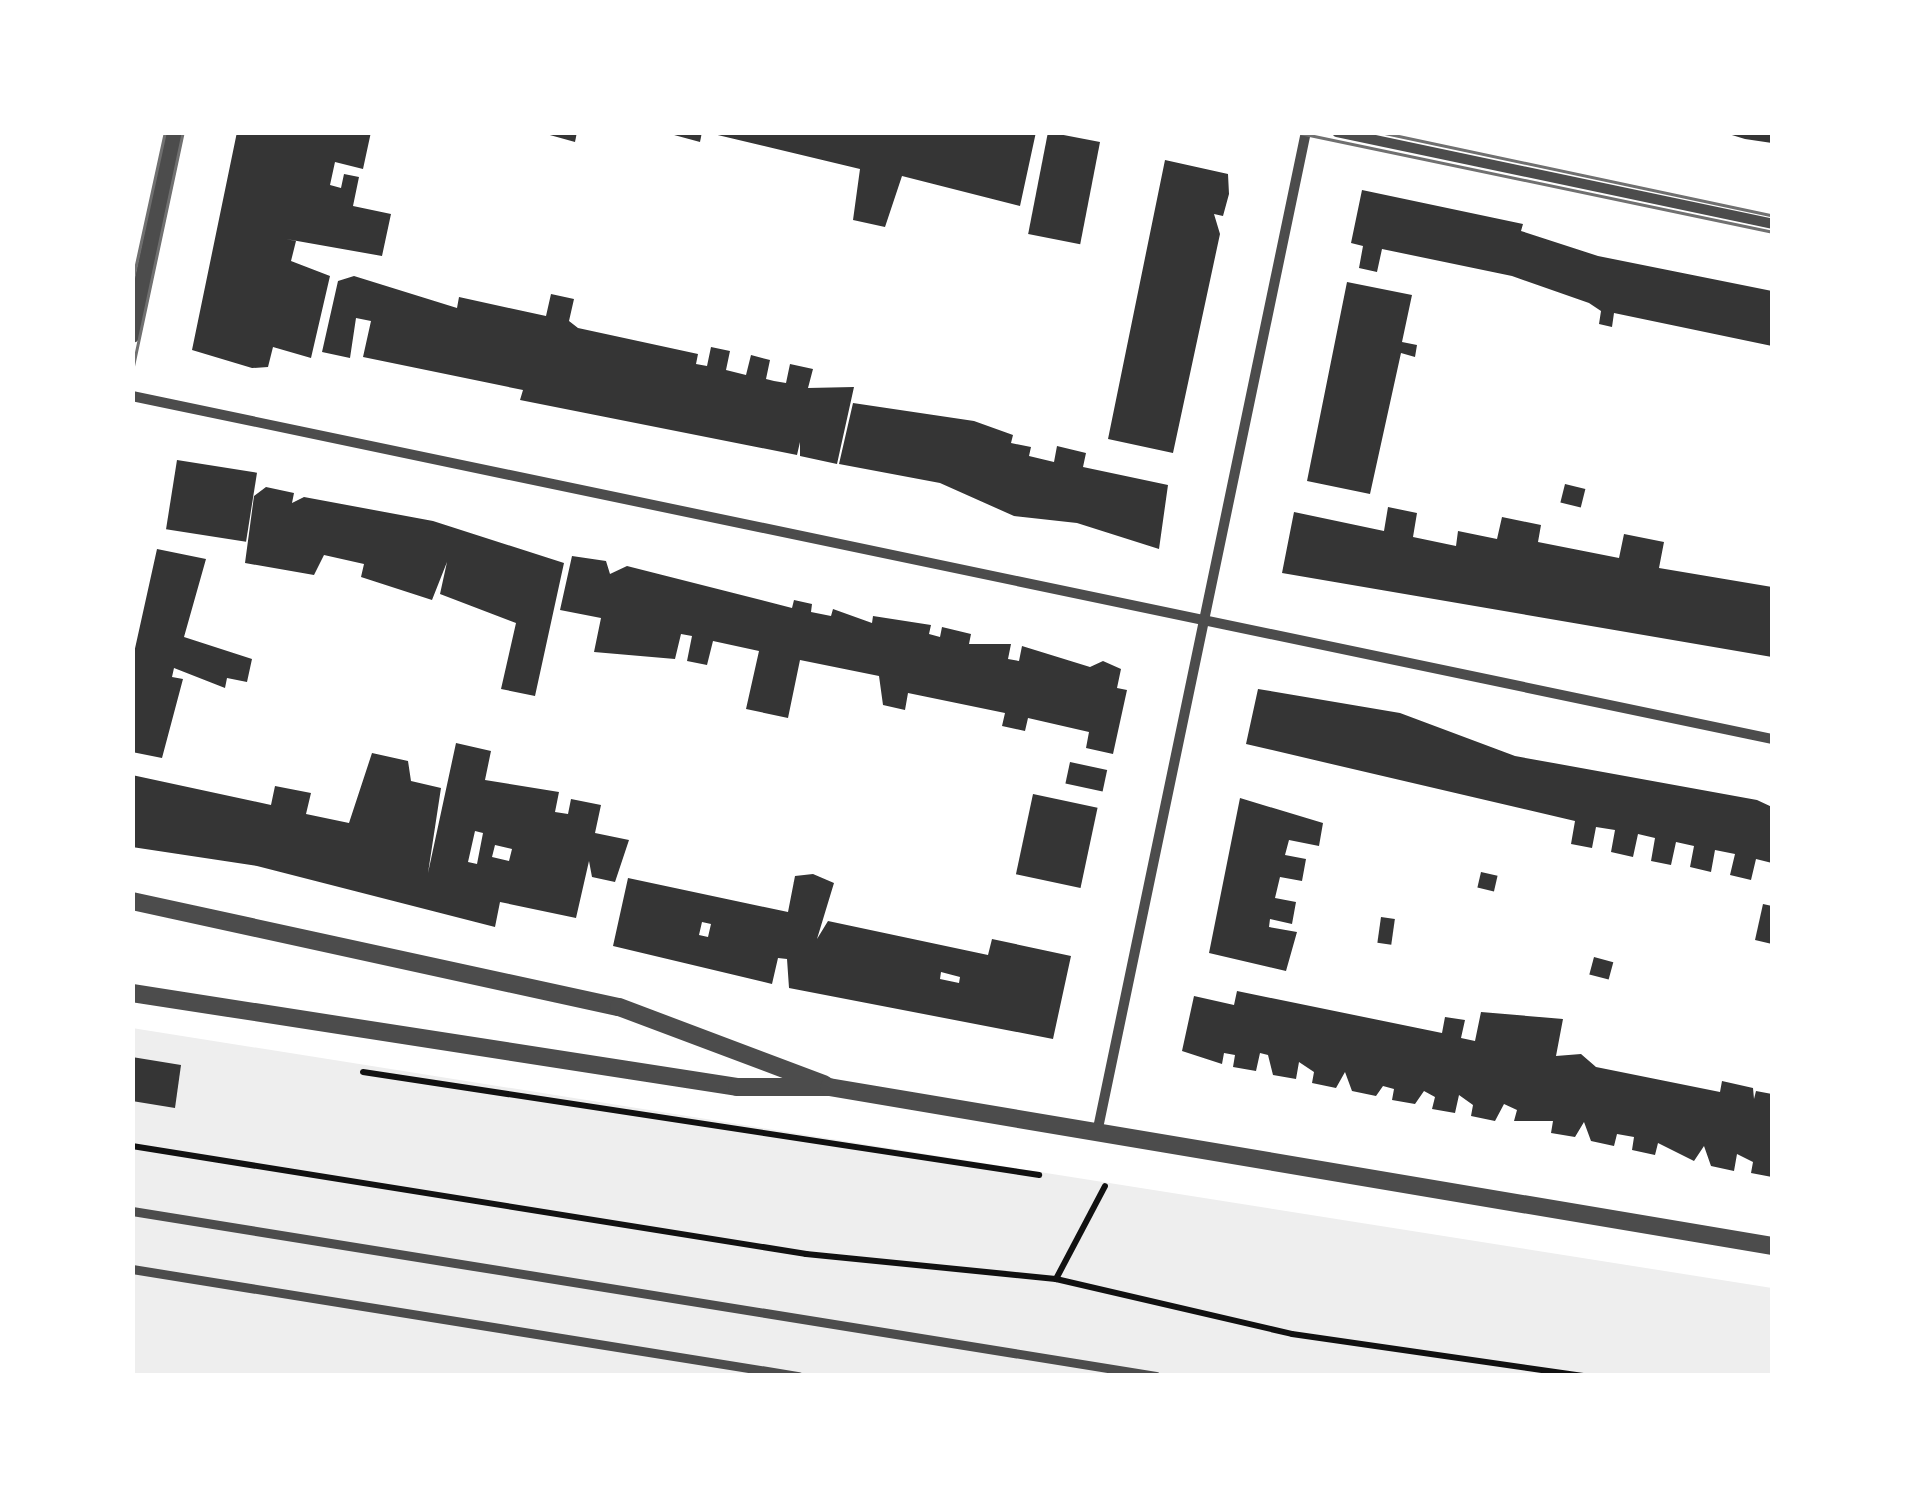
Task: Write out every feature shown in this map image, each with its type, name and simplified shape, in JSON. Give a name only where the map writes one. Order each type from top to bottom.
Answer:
[{"type":"street","points":[[132,334],[174,132]]},
{"type":"street","points":[[1097,1133],[1306,132]]},
{"type":"street","points":[[1337,132],[1772,224]]},
{"type":"street","points":[[132,396],[1772,740]]},
{"type":"street","points":[[132,901],[619,1007],[753,1050],[829,1087]]},
{"type":"street","points":[[132,993],[736,1087],[829,1087],[1772,1246]]},
{"type":"street","points":[[132,1212],[1156,1376]]},
{"type":"street","points":[[132,1268],[798,1376]]},
{"type":"path","points":[[363,1072],[1039,1174]]},
{"type":"path","points":[[132,1146],[806,1254],[1056,1280],[1292,1334],[1585,1376]]},
{"type":"path","points":[[1056,1280],[1104,1186]]},
{"type":"shaded area","points":[[132,1028],[1772,1288],[1772,1375],[133,1375]]},
{"type":"building","points":[[237,132],[371,132],[363,169],[335,162],[330,185],[341,188],[344,174],[359,177],[353,206],[391,214],[382,256],[286,239],[296,241],[291,261],[330,276],[311,358],[273,347],[268,367],[252,368],[192,350]]},
{"type":"building","points":[[539,132],[577,132],[575,142]]},
{"type":"building","points":[[663,132],[702,132],[700,142]]},
{"type":"building","points":[[705,132],[1036,132],[1020,206],[902,176],[885,227],[853,220],[860,169]]},
{"type":"building","points":[[1048,132],[1100,142],[1080,244],[1028,234]]},
{"type":"building","points":[[1722,132],[1772,132],[1772,143],[1745,139]]},
{"type":"building","points":[[1165,160],[1228,174],[1229,194],[1223,216],[1214,214],[1220,234],[1173,453],[1108,439]]},
{"type":"building","points":[[1362,190],[1523,224],[1521,231],[1598,256],[1772,291],[1772,346],[1614,313],[1612,327],[1599,324],[1601,311],[1589,303],[1512,276],[1382,249],[1377,272],[1359,268],[1363,246],[1351,243]]},
{"type":"building","points":[[354,276],[457,308],[459,297],[546,316],[551,294],[574,299],[569,321],[578,328],[698,354],[696,364],[707,366],[711,347],[730,351],[726,370],[746,375],[751,355],[770,360],[766,379],[774,381],[786,383],[790,364],[813,369],[808,388],[854,387],[837,464],[800,456],[800,442],[797,455],[520,400],[523,390],[363,357],[371,321],[356,318],[350,358],[322,352],[338,281]]},
{"type":"building","points":[[1347,282],[1412,295],[1402,342],[1417,345],[1415,357],[1401,353],[1370,494],[1307,481]]},
{"type":"building","points":[[853,403],[974,421],[1013,435],[1011,443],[1031,447],[1029,456],[1054,462],[1057,446],[1086,453],[1083,467],[1168,485],[1159,549],[1077,523],[1014,516],[940,483],[839,464]]},
{"type":"building","points":[[177,460],[257,473],[246,542],[166,529]]},
{"type":"building","points":[[1565,484],[1585,489],[1581,508],[1560,502]]},
{"type":"building","points":[[266,487],[294,493],[292,503],[304,497],[433,521],[564,563],[535,696],[501,689],[516,623],[440,594],[447,562],[432,600],[361,577],[364,564],[324,555],[314,575],[245,563],[254,496]]},
{"type":"building","points":[[1388,507],[1417,513],[1413,537],[1456,546],[1458,531],[1497,539],[1502,517],[1541,525],[1538,542],[1619,558],[1624,534],[1664,542],[1659,568],[1772,587],[1772,657],[1282,573],[1294,512],[1384,531]]},
{"type":"building","points":[[157,549],[206,559],[184,637],[252,659],[247,682],[227,678],[225,688],[174,668],[172,677],[183,679],[162,758],[132,752],[132,662]]},
{"type":"building","points":[[572,556],[606,561],[610,574],[627,566],[792,608],[794,600],[812,604],[811,612],[831,616],[833,609],[872,623],[873,616],[931,625],[929,634],[940,637],[942,627],[971,634],[969,644],[1011,644],[1008,659],[1019,661],[1022,646],[1090,667],[1103,661],[1121,669],[1117,688],[1127,690],[1113,754],[1086,748],[1089,732],[1028,718],[1025,731],[1002,726],[1005,713],[908,693],[905,710],[883,705],[879,676],[800,660],[788,718],[746,709],[759,651],[713,641],[707,665],[687,661],[692,636],[681,634],[675,659],[594,652],[601,618],[560,610]]},
{"type":"building","points":[[1258,689],[1400,713],[1515,756],[1757,800],[1772,807],[1772,863],[1756,859],[1751,880],[1730,875],[1735,854],[1715,850],[1711,872],[1690,867],[1694,846],[1676,842],[1671,865],[1651,861],[1655,838],[1638,834],[1633,857],[1611,852],[1615,830],[1596,827],[1592,848],[1571,844],[1575,821],[1246,744]]},
{"type":"building","points":[[456,743],[491,751],[485,780],[559,792],[555,812],[568,814],[571,799],[601,805],[595,833],[629,840],[615,882],[592,877],[589,861],[576,918],[500,902],[495,927],[257,866],[132,847],[132,775],[271,805],[275,786],[311,793],[306,814],[349,823],[372,753],[408,761],[411,781],[441,788],[428,873]],"holes":[[[475,831],[483,833],[477,864],[468,862]],[[495,845],[512,849],[509,861],[492,857]]]},
{"type":"building","points":[[1070,762],[1107,770],[1103,791],[1065,784]]},
{"type":"building","points":[[1033,794],[1098,808],[1081,888],[1016,874]]},
{"type":"building","points":[[1240,798],[1323,823],[1319,846],[1289,840],[1285,855],[1306,859],[1302,881],[1280,877],[1275,898],[1296,902],[1292,924],[1270,919],[1269,927],[1297,932],[1286,971],[1209,953]]},
{"type":"building","points":[[1481,872],[1498,876],[1494,891],[1477,888]]},
{"type":"building","points":[[813,874],[834,883],[817,939],[828,921],[988,955],[992,939],[1071,956],[1053,1039],[789,988],[787,959],[778,958],[772,984],[613,946],[628,878],[788,912],[795,876]],"holes":[[[702,922],[711,924],[708,937],[699,935]],[[941,972],[960,977],[959,983],[940,979]]]},
{"type":"building","points":[[1763,904],[1772,906],[1772,944],[1755,940]]},
{"type":"building","points":[[1381,917],[1395,919],[1391,945],[1377,943]]},
{"type":"building","points":[[1594,957],[1613,962],[1609,980],[1589,974]]},
{"type":"building","points":[[1237,991],[1442,1033],[1445,1017],[1465,1020],[1461,1038],[1475,1041],[1481,1012],[1563,1019],[1556,1056],[1581,1054],[1596,1067],[1720,1092],[1722,1081],[1753,1088],[1754,1099],[1756,1091],[1772,1094],[1772,1177],[1751,1173],[1753,1162],[1737,1154],[1734,1171],[1711,1166],[1704,1146],[1694,1161],[1658,1143],[1655,1155],[1632,1150],[1634,1137],[1617,1134],[1614,1146],[1591,1141],[1584,1122],[1575,1137],[1551,1133],[1553,1121],[1514,1121],[1517,1110],[1504,1104],[1495,1121],[1471,1116],[1473,1105],[1459,1095],[1455,1113],[1432,1109],[1435,1097],[1424,1091],[1415,1104],[1392,1100],[1394,1089],[1383,1086],[1376,1096],[1352,1091],[1345,1072],[1336,1088],[1312,1083],[1314,1072],[1299,1062],[1296,1079],[1273,1075],[1268,1055],[1260,1053],[1256,1071],[1233,1067],[1235,1055],[1224,1053],[1222,1064],[1182,1051],[1194,996],[1234,1005]]},
{"type":"building","points":[[132,1057],[181,1065],[175,1108],[132,1101]]},
{"type":"tram line","points":[[132,283],[165,132]]},
{"type":"tram line","points":[[132,371],[183,132]]},
{"type":"tram line","points":[[1295,132],[1772,232]]},
{"type":"tram line","points":[[1380,132],[1772,215]]}]
